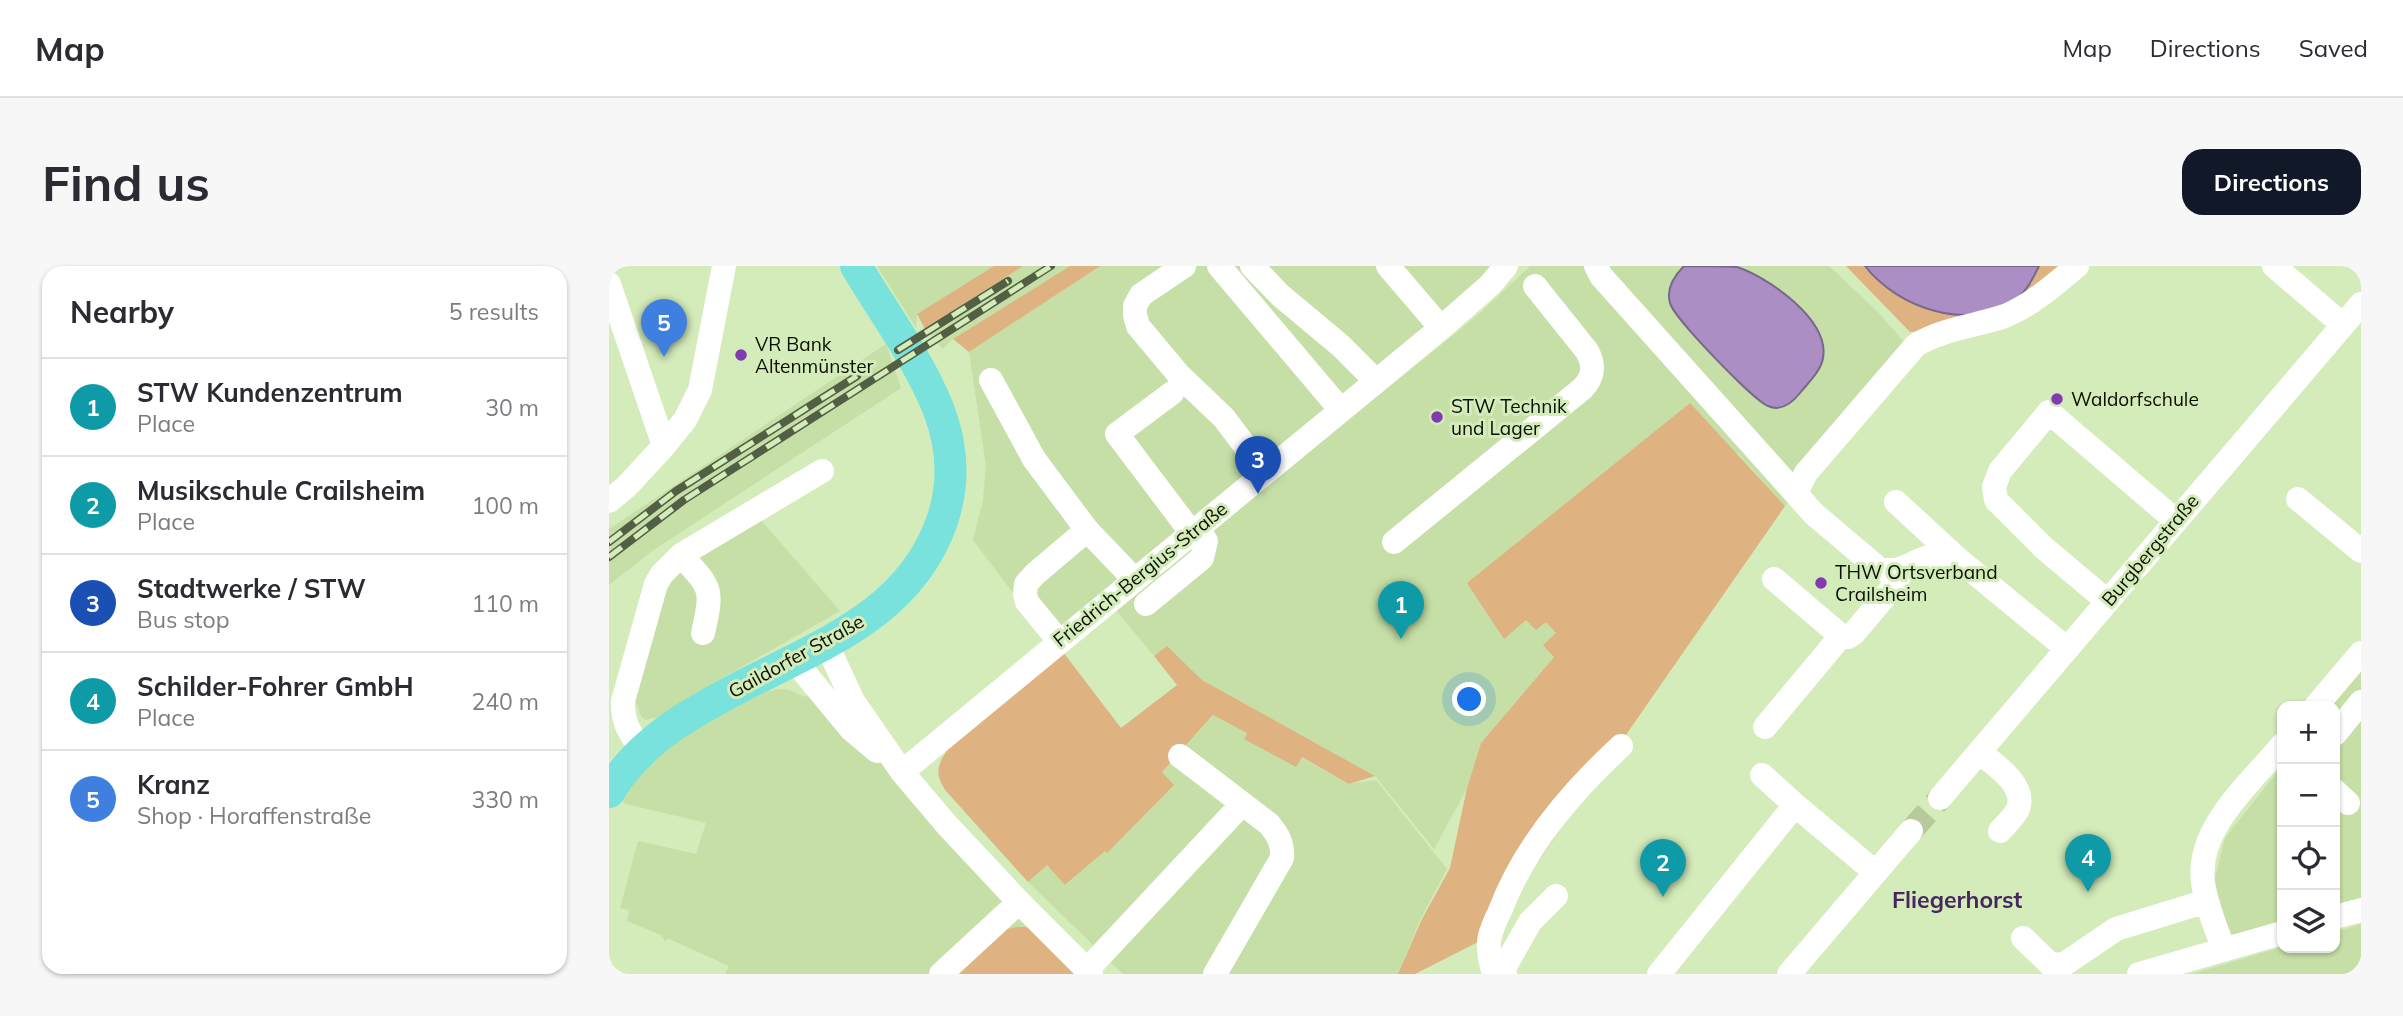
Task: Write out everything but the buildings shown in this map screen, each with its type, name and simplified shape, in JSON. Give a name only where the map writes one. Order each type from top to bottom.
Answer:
[{"type":"main road","name":"Gaildorfer Straße","points":[[609,792],[623,770],[668,729],[697,710],[826,643],[876,612],[910,581],[927,556],[949,499],[952,468],[948,441],[938,408],[913,356],[856,266]]},
{"type":"street","points":[[609,501],[627,486],[664,446],[685,420],[700,390],[724,266]]},
{"type":"street","points":[[1184,266],[1141,296],[1135,306],[1138,326],[1171,367],[1224,418],[1264,471]]},
{"type":"street","points":[[1219,266],[1340,409]]},
{"type":"street","points":[[1252,266],[1280,295],[1341,346],[1375,380]]},
{"type":"street","points":[[1388,266],[1441,327]]},
{"type":"street","name":"Friedrich-Bergius-Straße","points":[[902,772],[1441,327],[1490,285],[1506,266]]},
{"type":"street","points":[[1596,266],[1601,276],[1814,514],[1879,569],[1892,572],[1931,556],[1959,560]]},
{"type":"street","points":[[1796,493],[1806,473],[1916,345],[1931,336],[2008,314],[2033,301],[2077,266]]},
{"type":"street","points":[[2274,266],[2343,325]]},
{"type":"street","points":[[609,284],[664,446]]},
{"type":"street","points":[[1394,542],[1582,389],[1592,376],[1592,359],[1587,351],[1535,286]]},
{"type":"street","name":"Burgbergstraße","points":[[1940,797],[2361,304]]},
{"type":"street","points":[[991,380],[1034,459],[1152,611],[1202,558],[1206,541],[1193,530],[1117,434],[1171,393]]},
{"type":"street","points":[[2106,601],[2044,548],[1996,500],[1994,487],[2000,471],[2049,412],[2175,520]]},
{"type":"street","points":[[642,750],[625,726],[622,714],[656,584],[662,574],[681,555],[822,471]]},
{"type":"street","points":[[2298,499],[2361,551]]},
{"type":"street","points":[[1896,502],[1959,560],[2066,648]]},
{"type":"street","points":[[1059,640],[1027,602],[1026,584],[1087,530]]},
{"type":"street","points":[[681,555],[707,587],[711,600],[703,633]]},
{"type":"street","points":[[1774,579],[1841,636],[1848,637],[1854,634],[1904,569]]},
{"type":"street","points":[[1765,727],[1841,636]]},
{"type":"street","points":[[826,643],[853,701],[902,772],[946,824],[1089,972],[1242,804]]},
{"type":"street","points":[[2320,701],[2361,653]]},
{"type":"street","points":[[795,660],[851,729],[902,772]]},
{"type":"street","points":[[2340,728],[2361,702]]},
{"type":"street","points":[[1494,974],[1489,939],[1511,881],[1535,843],[1568,801],[1621,746]]},
{"type":"street","points":[[2224,950],[2207,901],[2202,863],[2205,846],[2216,823],[2277,751]]},
{"type":"street","points":[[1979,752],[2005,774],[2018,793],[2018,808],[2000,831]]},
{"type":"street","points":[[1180,756],[1269,824],[1283,847],[1282,858],[1215,974]]},
{"type":"street","points":[[1762,775],[1875,872]]},
{"type":"street","points":[[1659,974],[1795,805]]},
{"type":"street","points":[[1789,974],[1911,831]]},
{"type":"street","points":[[1505,974],[1504,968],[1530,922],[1556,896]]},
{"type":"street","points":[[941,974],[1019,901]]},
{"type":"street","points":[[2023,938],[2050,964],[2063,965],[2116,929],[2207,901]]},
{"type":"street","points":[[2340,916],[2361,910]]},
{"type":"street","points":[[2148,972],[2277,934]]},
{"type":"shaded area","points":[[877,266],[994,266],[917,314],[916,328]]},
{"type":"shaded area","points":[[994,266],[1023,266],[925,329],[917,314]]},
{"type":"shaded area","points":[[1022,266],[1070,266],[953,339],[943,349],[925,329]]},
{"type":"shaded area","points":[[1070,266],[1100,266],[969,352],[953,339]]},
{"type":"shaded area","points":[[1100,266],[1493,266],[1483,279],[1048,639],[973,540],[983,500],[986,466],[969,352]]},
{"type":"shaded area","points":[[1530,266],[1829,266],[1878,312],[1911,350],[1785,506],[1737,452],[1645,549],[1481,743],[1467,788],[1434,849],[1375,776],[1202,680],[1167,646],[1154,656],[1115,609],[1479,314]]},
{"type":"shaded area","points":[[1684,266],[1737,267],[1750,272],[1780,290],[1807,315],[1823,344],[1823,358],[1814,377],[1790,403],[1773,408],[1760,401],[1715,358],[1674,311],[1669,298],[1670,288]]},
{"type":"shaded area","points":[[1846,266],[1865,266],[1870,273],[2031,284],[2039,266],[2068,266],[2042,288],[1924,331],[1910,332]]},
{"type":"shaded area","points":[[1865,266],[2039,266],[2018,298],[2000,309],[1958,315],[1915,304],[1896,294]]},
{"type":"shaded area","points":[[886,344],[901,388],[652,551],[609,585],[609,529]]},
{"type":"shaded area","points":[[1690,403],[1785,506],[1484,939],[1415,974],[1398,974],[1421,921],[1450,868],[1467,788],[1481,743],[1554,657],[1543,645],[1556,633],[1546,622],[1536,630],[1526,620],[1504,639],[1467,583]]},
{"type":"shaded area","points":[[753,511],[840,611],[659,717],[645,720],[636,702],[623,701],[656,584]]},
{"type":"shaded area","points":[[1167,646],[1202,680],[1375,776],[1349,784],[1302,757],[1296,767],[1244,739],[1247,733],[1213,715],[1162,772],[1174,785],[1107,853],[1105,851],[1065,885],[1047,865],[1028,882],[946,791],[939,774],[942,759],[949,748],[1063,652],[1121,728],[1177,685],[1154,656]]},
{"type":"shaded area","points":[[2361,672],[2361,904],[2340,910],[2340,701],[2336,701]]},
{"type":"shaded area","points":[[818,689],[1083,974],[725,974],[729,966],[667,938],[666,942],[661,935],[627,921],[629,910],[620,908],[638,841],[696,854],[706,823],[626,804],[610,790],[642,750],[766,692],[789,690],[805,697]]},
{"type":"shaded area","points":[[1214,715],[1247,733],[1244,738],[1296,766],[1301,757],[1349,784],[1376,780],[1447,869],[1419,922],[1398,974],[1123,974],[1028,882],[1047,865],[1066,885],[1105,851],[1173,784],[1161,773]]},
{"type":"shaded area","points":[[2277,772],[2277,927],[2231,941],[2213,886],[2225,838]]},
{"type":"shaded area","points":[[2361,924],[2361,974],[2192,974],[2277,948],[2277,953],[2340,953],[2340,930]]},
{"type":"shaded area","points":[[1028,927],[1074,974],[958,974],[1007,929]]},
{"type":"tunnel","points":[[1911,831],[1940,798]]},
{"type":"railway","points":[[609,557],[684,500],[1051,266]]},
{"type":"railway","points":[[898,350],[1008,281]]},
{"type":"railway","points":[[609,542],[676,491],[857,376]]},
{"type":"place","name":"VR Bank Altenmünster","points":[[741,355]]},
{"type":"place","name":"Kranz","points":[[664,357]]},
{"type":"place","name":"Waldorfschule","points":[[2057,399]]},
{"type":"place","name":"STW Technik und Lager","points":[[1437,417]]},
{"type":"place","name":"Stadtwerke / STW","points":[[1258,494]]},
{"type":"place","name":"THW Ortsverband Crailsheim","points":[[1821,583]]},
{"type":"place","name":"STW Kundenzentrum","points":[[1401,639]]},
{"type":"place","name":"Schilder-Fohrer GmbH","points":[[2088,892]]},
{"type":"place","name":"Musikschule Crailsheim","points":[[1663,897]]},
{"type":"district","name":"Fliegerhorst","points":[[1957,899]]}]
